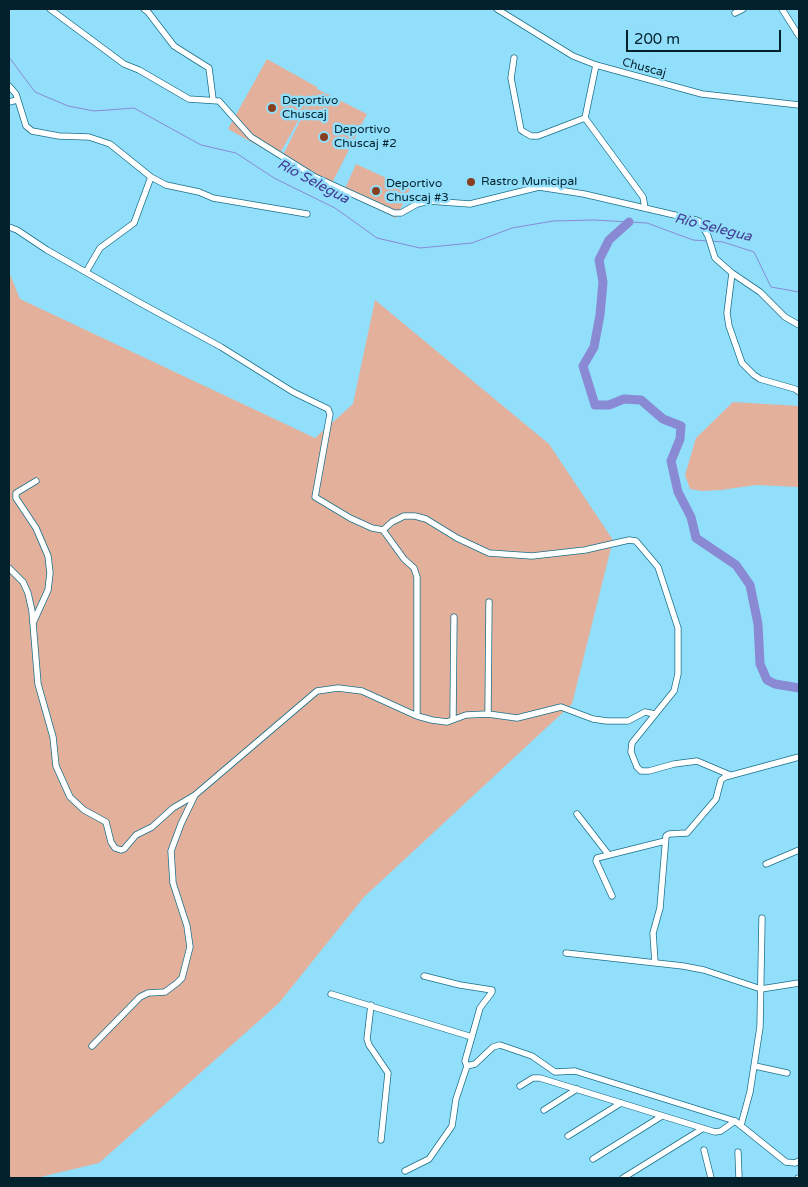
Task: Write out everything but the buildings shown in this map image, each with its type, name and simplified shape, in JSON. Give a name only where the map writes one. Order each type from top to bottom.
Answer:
[{"type":"street","points":[[50,9],[124,64],[139,70],[189,99],[219,101],[250,137],[314,177],[394,213],[401,213],[416,204],[428,201],[470,204],[539,187],[584,194],[696,220],[708,236],[715,258],[732,273],[760,292],[785,317],[799,325]]},
{"type":"street","points":[[144,9],[174,46],[208,68],[213,100]]},
{"type":"street","name":"Chuscaj","points":[[497,9],[573,56],[596,65],[702,94],[799,105]]},
{"type":"street","points":[[735,13],[743,9]]},
{"type":"street","points":[[782,9],[799,36]]},
{"type":"street","points":[[514,58],[511,78],[521,130],[532,136],[538,136],[585,118]]},
{"type":"street","points":[[596,65],[585,118],[643,197],[645,208]]},
{"type":"street","points":[[9,86],[16,94],[26,126],[32,131],[59,136],[89,137],[110,144],[151,177],[166,185],[199,192],[213,198],[307,214]]},
{"type":"street","points":[[9,102],[18,100]]},
{"type":"street","points":[[86,272],[100,248],[134,223],[151,177]]},
{"type":"street","points":[[9,227],[221,347],[294,392],[328,409],[330,414],[315,497],[350,518],[372,528],[383,530],[404,560],[414,568],[417,577],[417,716]]},
{"type":"street","points":[[732,273],[727,313],[742,363],[760,379],[795,389],[799,392]]},
{"type":"street","points":[[32,625],[48,590],[50,574],[48,556],[36,528],[16,498],[16,494],[36,481]]},
{"type":"street","points":[[383,530],[392,522],[404,516],[415,516],[426,519],[457,538],[489,553],[532,556],[585,550],[629,540],[636,541],[658,567],[678,628],[678,674],[674,691],[632,743],[631,752],[637,767],[641,771],[649,771],[674,764],[697,761],[730,775]]},
{"type":"street","points":[[9,568],[23,582],[28,593],[32,611],[38,684],[53,738],[56,766],[70,797],[84,810],[106,822],[115,848],[124,849],[136,835],[152,826],[174,808],[195,795],[317,692],[338,688],[362,691],[417,716],[447,722],[466,714],[488,714],[517,718],[561,707],[593,719],[617,722],[628,721],[645,712],[655,714]]},
{"type":"street","points":[[488,714],[489,602]]},
{"type":"street","points":[[453,720],[454,617]]},
{"type":"street","points":[[655,963],[653,933],[660,908],[665,841],[669,834],[687,833],[716,799],[721,780],[730,775],[799,757]]},
{"type":"street","points":[[92,1046],[140,997],[148,993],[165,992],[182,978],[190,946],[187,926],[174,882],[171,851],[195,795]]},
{"type":"street","points":[[577,814],[608,854]]},
{"type":"street","points":[[612,896],[596,858],[665,841]]},
{"type":"street","points":[[766,864],[799,850]]},
{"type":"street","points":[[741,1125],[750,1092],[760,1028],[762,918]]},
{"type":"street","points":[[566,953],[704,970],[761,989],[799,983]]},
{"type":"street","points":[[405,1171],[429,1159],[452,1126],[456,1099],[467,1066],[465,1061],[480,1008],[492,992],[490,988],[460,985],[424,976]]},
{"type":"street","points":[[331,994],[472,1037]]},
{"type":"street","points":[[371,1006],[366,1040],[388,1073],[381,1140]]},
{"type":"street","points":[[467,1066],[475,1064],[493,1047],[500,1046],[532,1056],[555,1072],[575,1071],[735,1121],[786,1162],[795,1164],[799,1161]]},
{"type":"street","points":[[755,1066],[787,1073]]},
{"type":"street","points":[[520,1086],[536,1077],[715,1132],[721,1131],[735,1121]]},
{"type":"street","points":[[544,1110],[577,1089]]},
{"type":"street","points":[[568,1136],[621,1103]]},
{"type":"street","points":[[593,1159],[662,1116]]},
{"type":"street","points":[[623,1178],[702,1128]]},
{"type":"street","points":[[704,1150],[711,1178]]},
{"type":"street","points":[[738,1152],[739,1178]]},
{"type":"shaded area","points":[[267,59],[317,87],[317,89],[367,114],[331,185],[281,159],[316,89],[278,157],[228,129]]},
{"type":"shaded area","name":"Deportivo Chuscaj #3","points":[[356,164],[410,189],[396,218],[343,193]]},
{"type":"shaded area","points":[[9,272],[20,299],[315,438],[353,404],[375,300],[549,444],[613,540],[572,704],[364,897],[279,1003],[99,1163],[36,1178],[9,1178]]},
{"type":"shaded area","points":[[733,402],[799,406],[799,487],[756,485],[721,490],[702,491],[690,489],[685,475],[696,438]]},
{"type":"waterway","name":"Río Selegua","points":[[9,57],[35,92],[68,106],[94,111],[134,108],[201,145],[236,153],[274,178],[335,208],[377,238],[420,248],[472,243],[512,228],[553,221],[594,220],[647,223],[693,240],[707,241]]},
{"type":"waterway","name":"Río Selegua","points":[[629,222],[609,240],[599,260],[603,282],[600,315],[594,347],[583,366],[595,405],[609,405],[624,399],[641,400],[663,419],[681,426],[680,439],[671,461],[678,492],[691,517],[696,538],[736,565],[750,585],[758,624],[760,664],[767,680],[775,684],[799,688]]},
{"type":"waterway","name":"Río Selegua","points":[[711,241],[723,242],[754,252],[771,287],[799,292]]},
{"type":"place","name":"Deportivo Chuscaj","points":[[272,108]]},
{"type":"place","name":"Deportivo Chuscaj #2","points":[[324,137]]},
{"type":"place","name":"Rastro Municipal","points":[[471,182]]},
{"type":"place","name":"Deportivo Chuscaj #3","points":[[376,191]]}]
